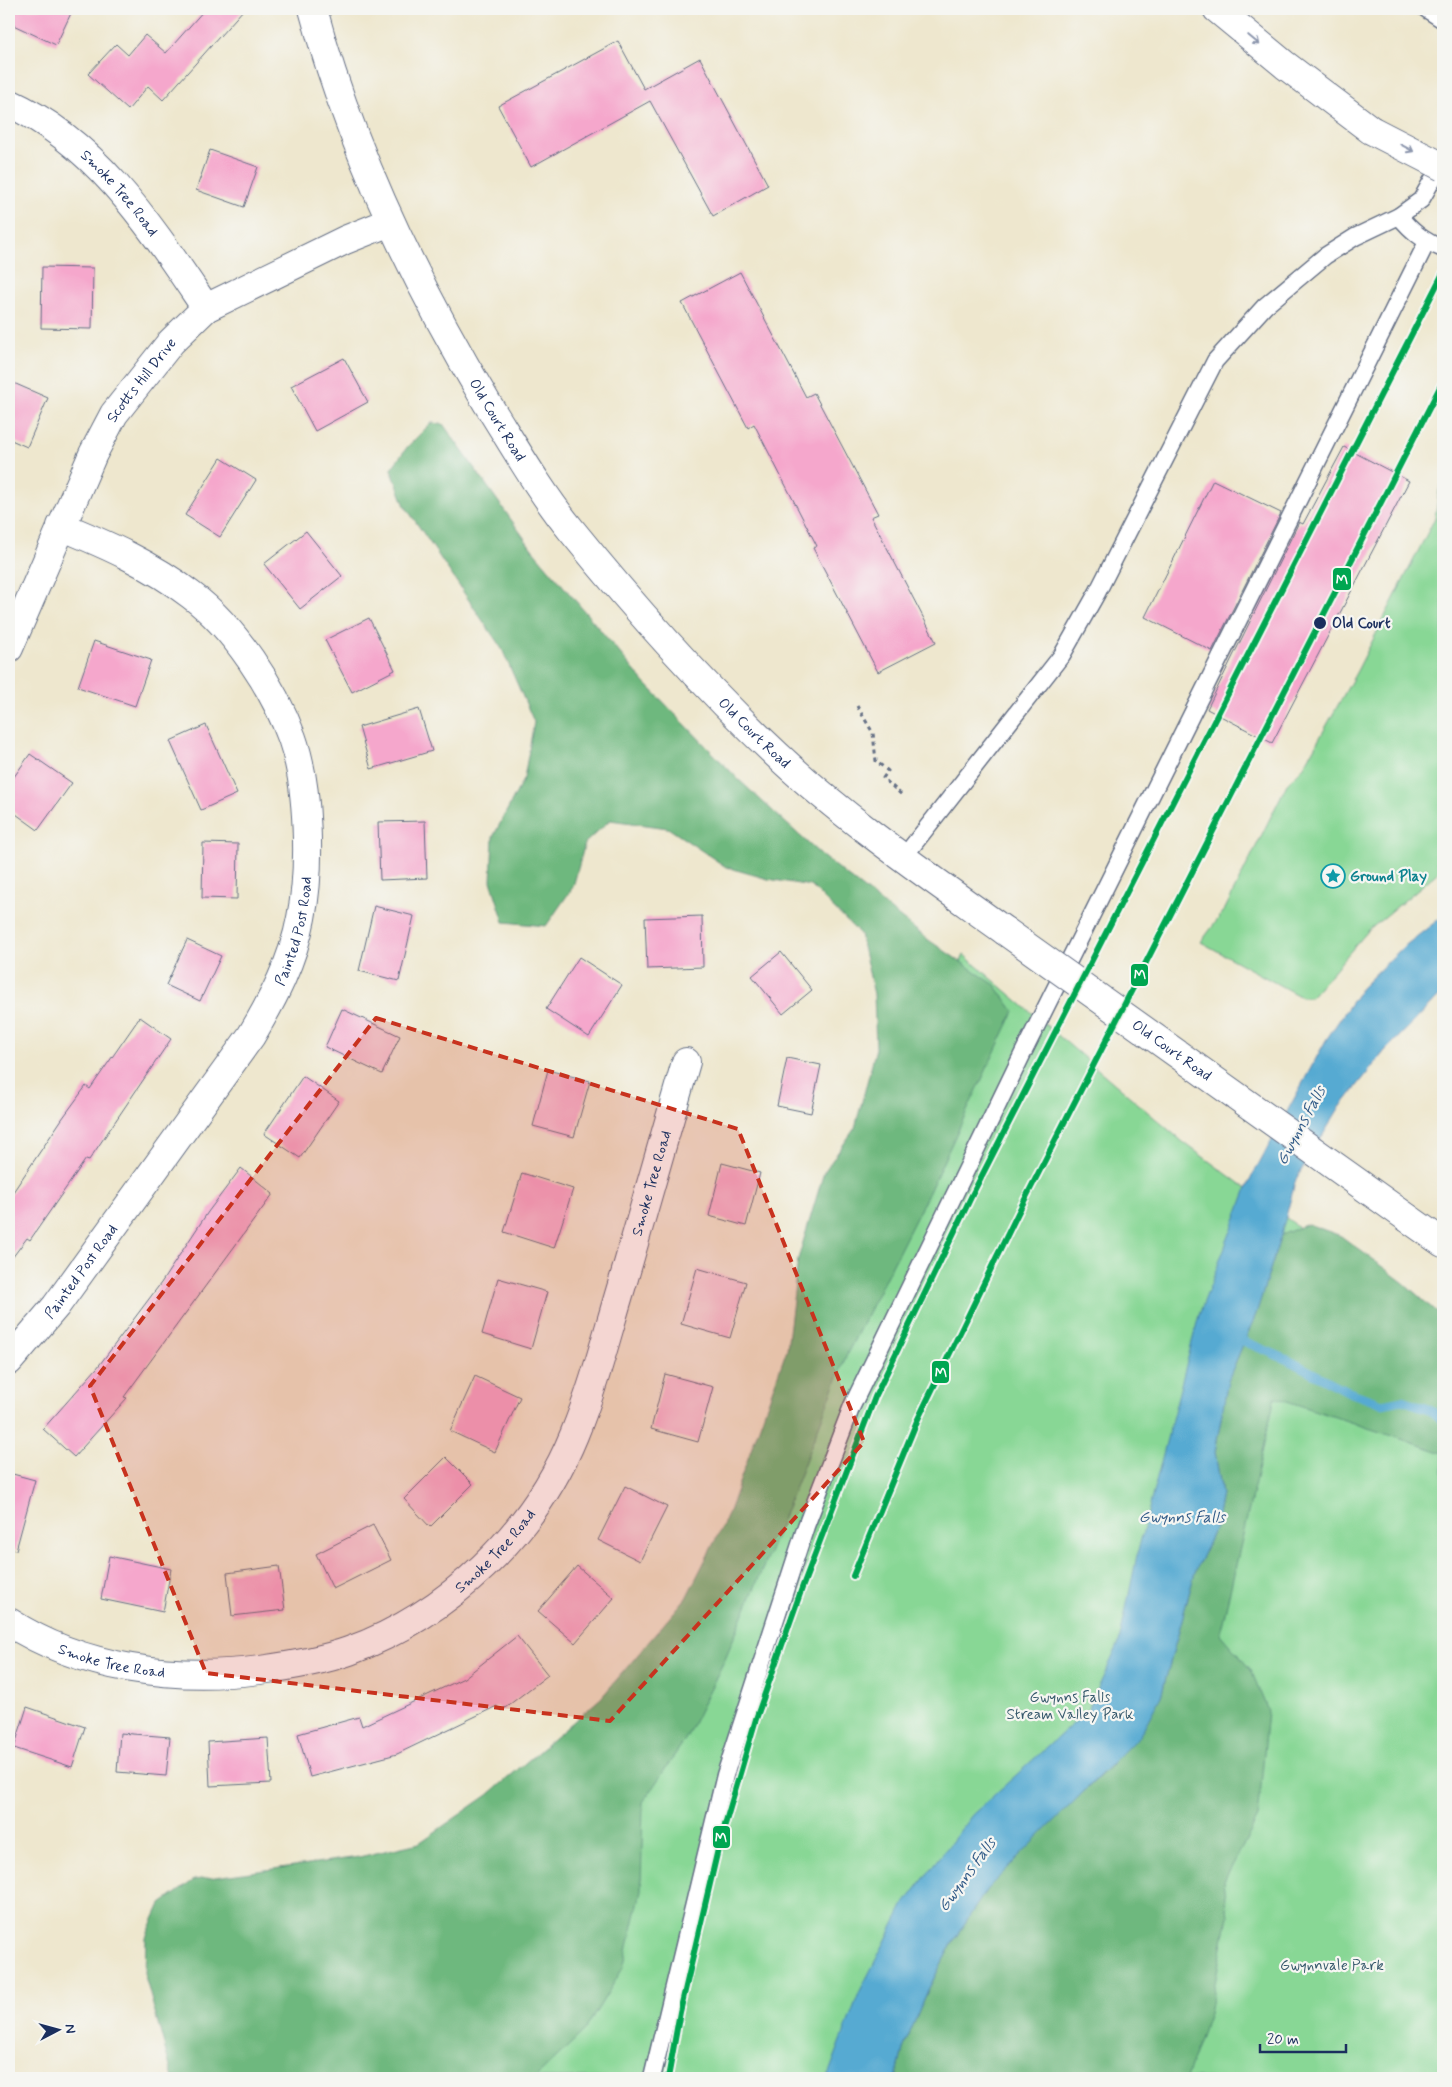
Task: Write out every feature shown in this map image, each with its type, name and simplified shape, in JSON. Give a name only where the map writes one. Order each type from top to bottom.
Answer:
[{"type":"main road","name":"Old Court Road","points":[[313,9],[347,116],[390,222],[446,333],[510,441],[570,529],[693,671],[770,748],[832,802],[903,858],[1443,1243]]},
{"type":"main road","points":[[1217,9],[1285,65],[1371,130],[1443,167]]},
{"type":"main road","name":"Smoke Tree Road","points":[[9,103],[36,115],[78,147],[118,187],[160,240],[206,308]]},
{"type":"main road","name":"Scotts Hill Drive","points":[[9,648],[93,454],[114,414],[171,342],[206,308],[344,240],[390,222]]},
{"type":"main road","name":"Painted Post Road","points":[[9,1361],[56,1306],[251,1036],[272,1000],[289,962],[301,918],[306,869],[306,824],[302,784],[292,739],[272,694],[248,657],[220,623],[192,596],[155,570],[115,548],[61,526]]},
{"type":"main road","name":"Smoke Tree Road","points":[[9,1622],[67,1650],[121,1666],[176,1674],[229,1674],[293,1665],[348,1651],[396,1629],[450,1596],[496,1554],[540,1499],[573,1437],[595,1377],[686,1062]]},
{"type":"lane","points":[[1426,9],[1443,20]]},
{"type":"lane","points":[[903,858],[1062,655],[1097,593],[1215,361],[1265,306],[1325,256],[1356,237],[1399,216],[1421,200],[1443,161]]},
{"type":"lane","points":[[1399,216],[1411,231],[1443,249]]},
{"type":"lane","points":[[652,2078],[726,1775],[806,1526],[852,1406],[1028,1044],[1428,242]]},
{"type":"path","points":[[857,706],[873,733],[876,762],[888,771],[883,778],[903,796]]},
{"type":"highlighted area","points":[[376,1018],[738,1129],[864,1442],[610,1721],[206,1673],[90,1386]]},
{"type":"green space","points":[[431,423],[443,424],[532,549],[644,682],[739,780],[822,856],[930,941],[995,985],[1014,1011],[928,1194],[846,1356],[770,1551],[724,1661],[686,1738],[643,1802],[641,1891],[623,1968],[585,2030],[535,2078],[173,2078],[145,1976],[146,1937],[161,1904],[194,1880],[359,1857],[419,1843],[488,1795],[601,1698],[686,1598],[727,1517],[787,1349],[798,1259],[824,1172],[855,1128],[876,1048],[874,994],[860,934],[811,886],[768,879],[726,867],[668,828],[610,820],[585,843],[573,887],[546,926],[504,922],[491,881],[493,837],[524,778],[534,722],[502,649],[405,506],[391,469],[408,446]]},
{"type":"green space","points":[[1443,481],[1443,868],[1368,931],[1311,997],[1301,997],[1201,942],[1224,911],[1287,784],[1303,768],[1357,671],[1435,518],[1439,490]]},
{"type":"green space","name":"Gwynns Falls Stream Valley Park","points":[[964,955],[1183,1142],[1443,1333],[1443,2078],[311,2078],[704,1629],[888,1121]]},
{"type":"green space","points":[[1308,1224],[1341,1236],[1404,1283],[1443,1318],[1443,1453],[1275,1397],[1220,1634],[1251,1670],[1268,1711],[1258,1818],[1224,1881],[1228,1916],[1209,2013],[1186,2078],[896,2078],[903,2049],[928,1990],[952,1943],[987,1889],[1067,1807],[1109,1768],[1161,1696],[1195,1572],[1216,1526],[1222,1494],[1215,1452],[1228,1380],[1256,1313],[1281,1235]]},
{"type":"water","name":"Gwynns Falls","points":[[1443,916],[1443,992],[1384,1052],[1338,1110],[1296,1179],[1281,1235],[1256,1314],[1228,1380],[1215,1452],[1222,1494],[1216,1526],[1195,1572],[1161,1696],[1140,1735],[987,1889],[952,1943],[928,1990],[903,2049],[896,2078],[827,2078],[859,1993],[903,1906],[972,1815],[1088,1710],[1119,1643],[1137,1555],[1199,1315],[1251,1178],[1326,1040],[1361,988],[1402,948]]},
{"type":"building","points":[[9,9],[73,9],[56,45],[9,23]]},
{"type":"building","points":[[205,9],[244,9],[163,100],[148,86],[128,110],[88,74],[116,44],[128,55],[145,35],[166,53]]},
{"type":"building","points":[[618,41],[644,89],[700,58],[768,185],[713,216],[650,101],[531,167],[498,106]]},
{"type":"building","points":[[210,150],[258,167],[244,207],[196,190]]},
{"type":"building","points":[[42,267],[93,268],[92,329],[41,328]]},
{"type":"building","points":[[740,272],[806,397],[814,393],[878,514],[871,517],[936,642],[878,672],[813,548],[817,546],[754,424],[748,428],[682,303]]},
{"type":"building","points":[[344,358],[368,402],[315,431],[291,386]]},
{"type":"building","points":[[9,381],[48,398],[27,447],[9,439]]},
{"type":"building","points":[[1344,447],[1409,481],[1272,743],[1207,709],[1299,522],[1303,524]]},
{"type":"building","points":[[221,458],[256,480],[220,537],[185,515]]},
{"type":"building","points":[[1213,480],[1281,513],[1212,651],[1145,617]]},
{"type":"building","points":[[306,531],[342,576],[300,609],[264,564]]},
{"type":"building","points":[[369,618],[395,670],[352,692],[325,640]]},
{"type":"building","points":[[94,641],[151,660],[135,706],[78,687]]},
{"type":"building","points":[[419,709],[432,751],[371,769],[359,727]]},
{"type":"building","points":[[206,725],[237,794],[201,810],[170,741]]},
{"type":"building","points":[[30,754],[72,783],[38,830],[9,809],[9,784]]},
{"type":"building","points":[[425,821],[427,878],[380,880],[378,822]]},
{"type":"building","points":[[203,843],[238,844],[237,899],[202,898]]},
{"type":"building","points":[[374,906],[414,916],[399,981],[359,971]]},
{"type":"building","points":[[702,916],[703,967],[647,969],[645,918]]},
{"type":"building","points":[[187,940],[221,956],[200,1001],[166,985]]},
{"type":"building","points":[[781,952],[812,990],[783,1014],[752,976]]},
{"type":"building","points":[[579,957],[622,985],[589,1037],[546,1009]]},
{"type":"building","points":[[342,1009],[400,1036],[382,1074],[325,1047]]},
{"type":"building","points":[[140,1017],[171,1039],[89,1160],[86,1159],[30,1240],[27,1238],[9,1262],[9,1198],[62,1119],[86,1086],[90,1089]]},
{"type":"building","points":[[787,1058],[821,1065],[811,1113],[777,1106]]},
{"type":"building","points":[[548,1070],[590,1081],[574,1137],[533,1126]]},
{"type":"building","points":[[303,1076],[339,1101],[300,1158],[264,1134]]},
{"type":"building","points":[[722,1163],[760,1173],[746,1226],[709,1216]]},
{"type":"building","points":[[241,1168],[273,1194],[124,1397],[127,1398],[74,1457],[43,1429],[97,1368],[161,1283],[208,1212]]},
{"type":"building","points":[[522,1173],[573,1189],[554,1248],[504,1232]]},
{"type":"building","points":[[697,1268],[746,1282],[730,1338],[681,1324]]},
{"type":"building","points":[[498,1278],[547,1292],[531,1349],[482,1334]]},
{"type":"building","points":[[665,1374],[713,1387],[698,1442],[651,1429]]},
{"type":"building","points":[[475,1376],[520,1397],[495,1452],[450,1431]]},
{"type":"building","points":[[446,1457],[473,1484],[430,1527],[404,1499]]},
{"type":"building","points":[[9,1473],[35,1480],[16,1550],[9,1549]]},
{"type":"building","points":[[625,1486],[667,1507],[640,1561],[598,1540]]},
{"type":"building","points":[[373,1525],[391,1560],[333,1589],[316,1554]]},
{"type":"building","points":[[109,1556],[171,1569],[163,1612],[101,1599]]},
{"type":"building","points":[[279,1566],[285,1610],[232,1616],[227,1573]]},
{"type":"building","points":[[577,1566],[614,1598],[575,1643],[538,1611]]},
{"type":"building","points":[[517,1636],[548,1675],[501,1711],[497,1706],[397,1754],[310,1777],[298,1734],[359,1717],[362,1726],[464,1678]]},
{"type":"building","points":[[27,1707],[85,1727],[72,1767],[14,1748]]},
{"type":"building","points":[[120,1733],[170,1737],[166,1776],[117,1772]]},
{"type":"building","points":[[268,1738],[271,1783],[210,1786],[208,1742]]},
{"type":"waterway","points":[[1234,1337],[1288,1360],[1349,1392],[1382,1404],[1402,1400],[1429,1409],[1443,1420]]},
{"type":"transit line","name":"M","points":[[668,2078],[680,2012],[719,1845],[756,1719],[802,1588],[875,1397],[973,1193],[1443,273]]},
{"type":"transit line","name":"M","points":[[853,1576],[917,1421],[1018,1213],[1443,381]]},
{"type":"place","name":"Old Court","points":[[1320,623]]},
{"type":"place","name":"Ground Play","points":[[1333,876]]},
{"type":"park label","name":"Gwynnvale Park","points":[[1332,1965]]}]
